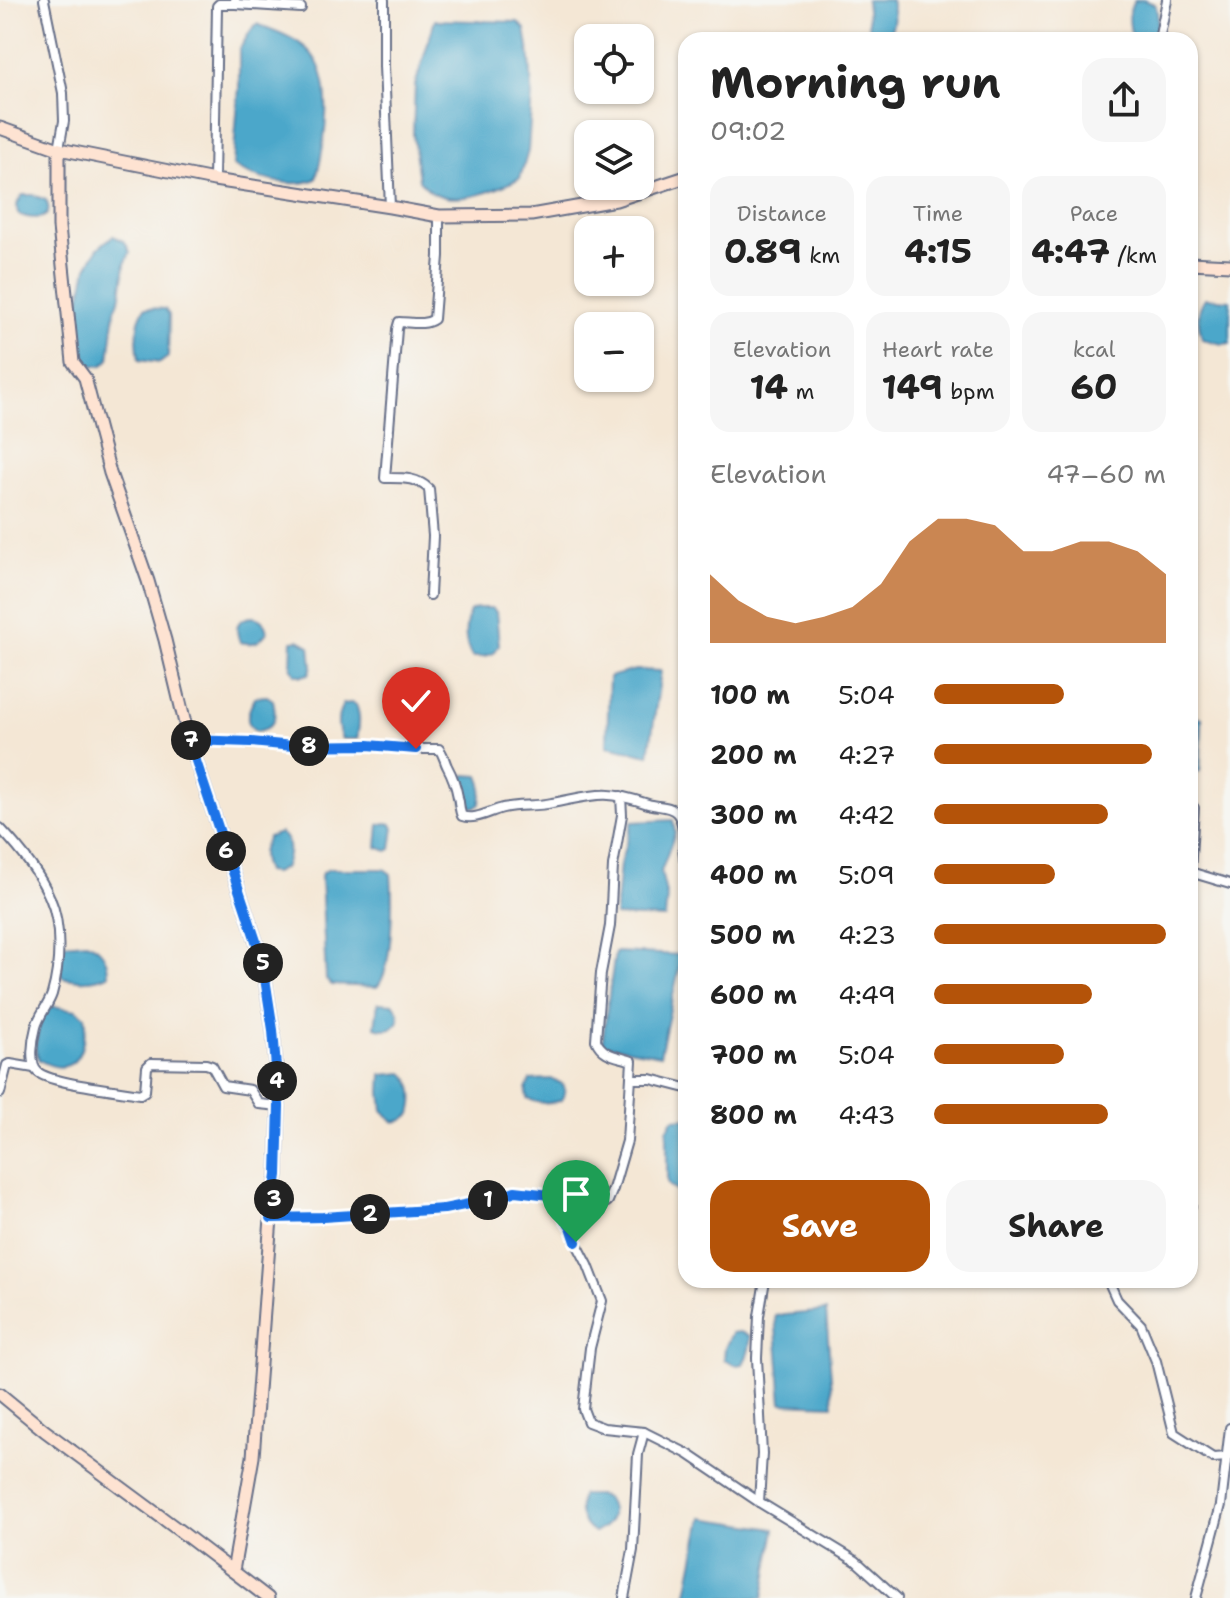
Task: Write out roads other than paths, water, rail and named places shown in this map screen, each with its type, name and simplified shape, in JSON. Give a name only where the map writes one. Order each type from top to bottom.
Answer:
[{"type":"street","points":[[44,0],[63,93],[59,227],[73,362],[85,378],[110,473],[165,640],[189,740],[262,959],[273,1030],[279,1106],[277,1175],[253,1457],[233,1571]]},
{"type":"street","points":[[384,0],[390,207]]},
{"type":"street","points":[[1161,32],[1167,0]]},
{"type":"street","points":[[214,180],[217,6],[235,2],[301,8]]},
{"type":"street","points":[[0,128],[59,149],[214,180],[439,216],[531,215],[616,200],[678,180]]},
{"type":"street","points":[[430,595],[433,536],[429,489],[422,482],[410,479],[385,478],[397,329],[399,322],[423,323],[434,319],[439,216]]},
{"type":"street","points":[[1198,263],[1230,265]]},
{"type":"street","points":[[189,740],[439,749],[453,776],[459,811],[468,819],[504,808],[549,804],[599,794],[621,796],[675,811],[678,815]]},
{"type":"street","points":[[571,1227],[608,1201],[627,1141],[632,1061],[604,1051],[596,1040],[601,973],[610,926],[613,866],[622,815],[621,796]]},
{"type":"street","points":[[0,828],[39,878],[51,899],[55,919],[57,963],[52,995],[37,1022],[32,1044],[34,1068]]},
{"type":"street","points":[[1198,874],[1230,884]]},
{"type":"street","points":[[0,1093],[7,1065],[10,1064],[34,1068],[40,1074],[62,1081],[140,1094],[145,1091],[147,1067],[151,1063],[206,1064],[212,1066],[223,1086],[250,1090],[259,1104],[279,1106]]},
{"type":"street","points":[[631,1079],[651,1079],[678,1086]]},
{"type":"street","points":[[271,1218],[444,1209],[494,1199],[515,1191],[550,1195],[571,1227],[602,1301],[590,1348],[583,1409],[588,1422],[604,1428],[644,1432],[688,1454],[856,1561],[897,1598]]},
{"type":"street","points":[[759,1502],[762,1454],[757,1358],[764,1288]]},
{"type":"street","points":[[1112,1288],[1117,1300],[1141,1325],[1156,1361],[1174,1433],[1213,1458],[1228,1457]]},
{"type":"street","points":[[0,1394],[268,1598]]},
{"type":"street","points":[[1196,1598],[1221,1505],[1230,1428]]},
{"type":"street","points":[[624,1598],[633,1550],[638,1454],[644,1432]]},
{"type":"water","points":[[866,0],[891,0],[891,29],[889,32],[869,30]]},
{"type":"water","points":[[1134,1],[1155,4],[1156,32],[1132,32],[1129,20]]},
{"type":"water","points":[[435,20],[518,22],[525,29],[532,93],[528,151],[520,178],[477,195],[444,197],[432,192],[419,180],[413,135],[415,86]]},
{"type":"water","points":[[257,24],[303,45],[317,62],[323,77],[325,130],[316,179],[285,183],[252,175],[233,166],[239,50]]},
{"type":"water","points":[[23,195],[46,200],[46,215],[36,218],[19,215],[17,204]]},
{"type":"water","points":[[113,236],[125,242],[130,252],[115,310],[109,359],[103,365],[96,366],[80,363],[73,333],[87,268],[98,248]]},
{"type":"water","points":[[1205,298],[1230,300],[1230,343],[1202,339],[1199,317]]},
{"type":"water","points":[[145,308],[165,309],[169,315],[168,357],[160,363],[139,360],[138,327]]},
{"type":"water","points":[[492,608],[496,612],[499,645],[494,653],[472,657],[467,646],[466,629],[470,611]]},
{"type":"water","points":[[252,617],[262,622],[267,632],[256,642],[240,642],[237,633],[239,622]]},
{"type":"water","points":[[299,640],[310,646],[312,666],[309,674],[302,676],[295,674],[291,667],[292,641]]},
{"type":"water","points":[[635,670],[661,671],[649,755],[607,746],[609,677]]},
{"type":"water","points":[[267,696],[273,700],[273,721],[267,728],[256,731],[249,723],[249,711],[255,697]]},
{"type":"water","points":[[343,704],[356,705],[359,713],[357,739],[342,739],[339,713]]},
{"type":"water","points":[[1198,717],[1202,718],[1198,772]]},
{"type":"water","points":[[465,775],[479,776],[482,784],[480,804],[475,807],[467,807],[463,803],[461,788]]},
{"type":"water","points":[[673,820],[675,833],[661,872],[667,897],[665,918],[615,916],[620,864],[632,822]]},
{"type":"water","points":[[386,823],[394,827],[391,849],[387,851],[377,847],[379,825]]},
{"type":"water","points":[[280,833],[288,844],[286,864],[274,873],[266,872],[262,858],[264,846],[268,837]]},
{"type":"water","points":[[329,869],[384,869],[391,874],[389,951],[377,987],[332,985],[326,980],[321,876]]},
{"type":"water","points":[[86,942],[103,954],[108,975],[85,980],[62,977],[59,968],[63,944]]},
{"type":"water","points":[[615,952],[678,955],[678,973],[660,1055],[602,1044]]},
{"type":"water","points":[[378,1003],[394,1004],[399,1016],[392,1028],[375,1027]]},
{"type":"water","points":[[52,1006],[76,1010],[86,1019],[79,1054],[70,1064],[57,1067],[39,1060],[35,1047],[41,1018]]},
{"type":"water","points":[[403,1073],[412,1086],[412,1109],[403,1120],[394,1122],[383,1110],[382,1075]]},
{"type":"water","points":[[552,1079],[564,1087],[562,1100],[544,1103],[527,1098],[530,1080]]},
{"type":"water","points":[[673,1119],[678,1119],[678,1192],[667,1184],[667,1130]]},
{"type":"water","points":[[826,1311],[833,1405],[782,1403],[775,1316]]},
{"type":"water","points":[[732,1333],[750,1336],[750,1347],[743,1364],[735,1365],[724,1360],[725,1348]]},
{"type":"water","points":[[582,1495],[606,1498],[611,1510],[610,1519],[594,1533],[581,1516]]},
{"type":"water","points":[[702,1518],[775,1529],[763,1598],[686,1598]]}]
